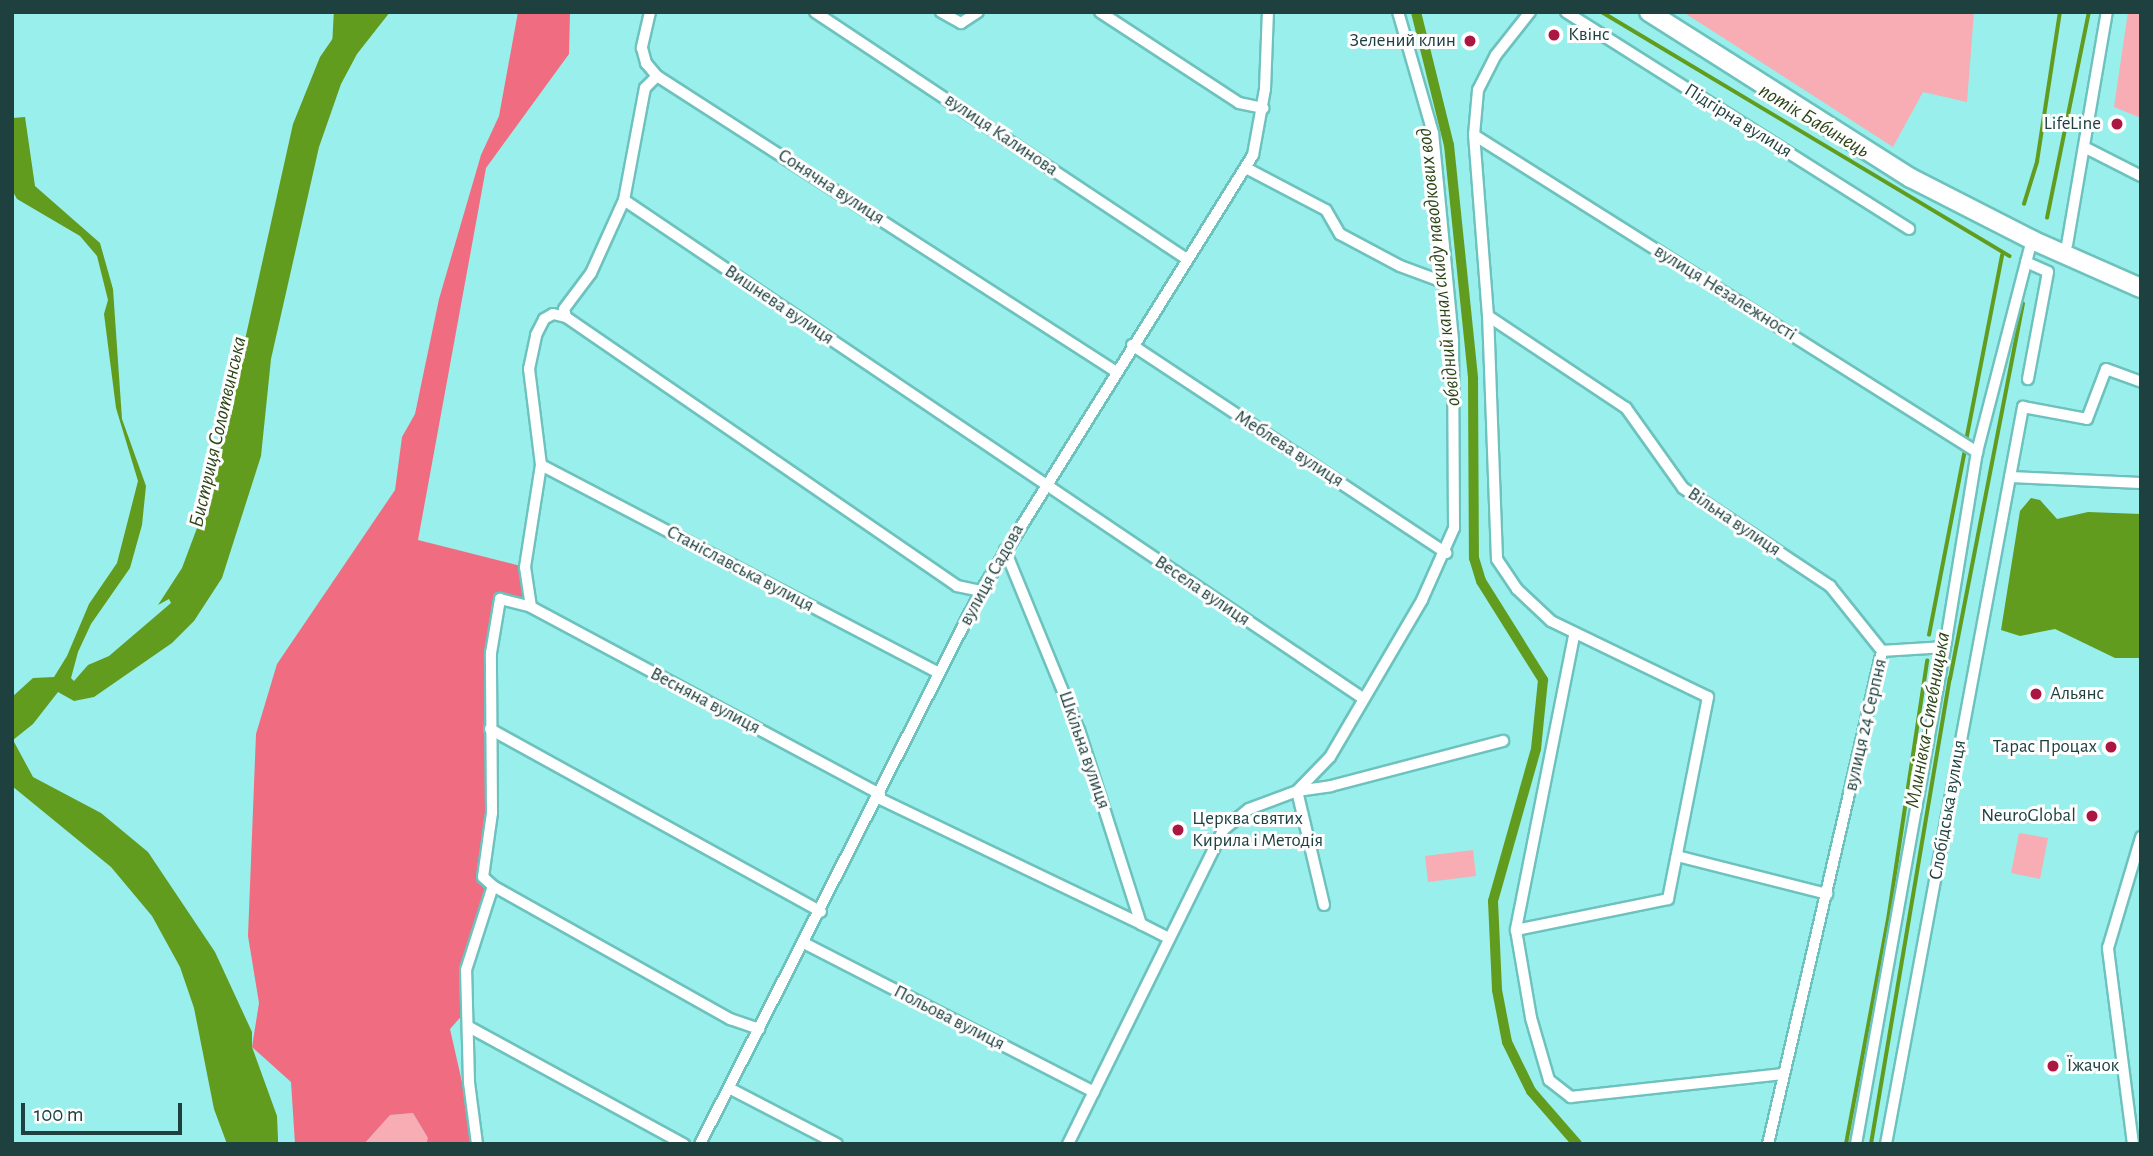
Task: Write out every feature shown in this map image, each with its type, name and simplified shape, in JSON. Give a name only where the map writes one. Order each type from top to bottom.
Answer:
[{"type":"main road","points":[[1650,12],[1911,178],[2032,240],[2141,288]]},
{"type":"street","points":[[566,317],[565,309],[591,273],[624,200],[645,88],[657,76],[646,63],[642,48],[650,12]]},
{"type":"street","name":"вулиця Калинова","points":[[815,12],[1187,259]]},
{"type":"street","points":[[941,12],[961,23],[978,12]]},
{"type":"street","points":[[1100,12],[1239,103],[1263,108]]},
{"type":"street","name":"вулиця Садова","points":[[700,1144],[821,912],[981,591],[1043,485],[1245,168],[1260,134],[1268,12]]},
{"type":"street","points":[[1297,790],[1330,757],[1361,697],[1446,553],[1454,528],[1455,409],[1433,133],[1398,12]]},
{"type":"street","points":[[1516,930],[1668,900],[1708,697],[1574,636],[1517,589],[1497,559],[1493,528],[1488,316],[1474,135],[1478,90],[1496,55],[1530,12]]},
{"type":"street","name":"Підгірна вулиця","points":[[1566,12],[1909,229]]},
{"type":"street","points":[[2067,245],[2107,12]]},
{"type":"street","name":"Сонячна вулиця","points":[[657,76],[1115,371]]},
{"type":"street","name":"вулиця Незалежності","points":[[1474,135],[1977,452]]},
{"type":"street","points":[[2084,147],[2141,176]]},
{"type":"street","points":[[1245,168],[1326,211],[1340,234],[1400,266],[1446,283]]},
{"type":"street","name":"Вишнева вулиця","points":[[624,200],[1043,485]]},
{"type":"street","points":[[1856,1144],[1977,452],[2032,240]]},
{"type":"street","points":[[2026,262],[2048,272],[2028,379]]},
{"type":"street","points":[[531,607],[525,567],[541,465],[529,369],[536,335],[544,319],[553,314],[566,317],[957,586],[981,591]]},
{"type":"street","name":"Вільна вулиця","points":[[1488,316],[1626,408],[1683,488],[1830,586],[1882,651]]},
{"type":"street","name":"Меблева вулиця","points":[[1132,345],[1446,553]]},
{"type":"street","name":"Слобідська вулиця","points":[[1886,1144],[2023,407],[2087,419],[2106,369],[2141,382]]},
{"type":"street","name":"Станіславська вулиця","points":[[541,465],[939,673]]},
{"type":"street","points":[[2010,477],[2141,483]]},
{"type":"street","name":"Весела вулиця","points":[[1043,485],[1361,697]]},
{"type":"street","name":"Шкільна вулиця","points":[[1005,550],[1079,730],[1141,924]]},
{"type":"street","name":"Весняна вулиця","points":[[490,729],[491,653],[500,599],[531,607],[879,796],[1141,924]]},
{"type":"street","points":[[1574,636],[1516,930],[1531,1018],[1549,1080],[1571,1097],[1783,1074]]},
{"type":"street","name":"вулиця 24 Серпня","points":[[1768,1144],[1882,651],[1945,647]]},
{"type":"street","points":[[490,729],[492,813],[483,877],[493,887],[730,1019],[760,1029]]},
{"type":"street","points":[[490,729],[821,912]]},
{"type":"street","points":[[1068,1144],[1223,830],[1249,809],[1297,790],[1331,786],[1503,741]]},
{"type":"street","points":[[1297,790],[1325,905]]},
{"type":"street","points":[[2133,1144],[2108,966],[2109,935],[2141,837]]},
{"type":"street","points":[[1677,856],[1827,894]]},
{"type":"street","points":[[477,1144],[469,1082],[469,953],[493,887]]},
{"type":"street","points":[[1141,924],[1169,939]]},
{"type":"street","name":"Польова вулиця","points":[[804,943],[1094,1092]]},
{"type":"street","points":[[469,1027],[684,1144]]},
{"type":"street","points":[[731,1089],[837,1144]]},
{"type":"shaded area","points":[[351,12],[390,12],[357,54],[341,84],[319,147],[271,359],[261,456],[222,578],[194,621],[172,643],[94,697],[74,701],[58,692],[33,724],[13,740],[33,777],[101,813],[148,852],[215,952],[252,1032],[252,1047],[277,1116],[278,1144],[227,1144],[214,1109],[194,1008],[180,967],[152,916],[111,867],[12,786],[12,697],[33,678],[54,677],[67,656],[89,604],[117,563],[138,481],[116,408],[104,314],[108,300],[97,256],[80,236],[17,199],[12,190],[12,118],[25,117],[35,186],[100,243],[113,289],[122,419],[146,486],[142,525],[130,568],[91,624],[78,652],[71,678],[74,681],[88,665],[109,656],[171,603],[169,599],[158,605],[182,568],[212,488],[293,124],[320,57]]},
{"type":"shaded area","points":[[518,12],[570,12],[569,54],[486,168],[418,540],[525,567],[531,607],[501,599],[495,625],[483,877],[493,886],[469,953],[466,1011],[450,1029],[476,1144],[426,1144],[428,1138],[413,1113],[390,1115],[364,1144],[295,1144],[291,1082],[252,1047],[259,1003],[248,936],[256,734],[277,664],[395,490],[402,437],[415,414],[439,299],[481,155],[499,116]]},
{"type":"shaded area","points":[[1683,12],[1974,12],[1967,102],[1923,92],[1893,147]]},
{"type":"shaded area","points":[[2128,12],[2141,12],[2141,118],[2114,107]]},
{"type":"shaded area","points":[[2031,498],[2040,500],[2057,519],[2088,512],[2141,514],[2141,658],[2115,658],[2055,629],[2020,636],[2001,630],[2020,511]]},
{"type":"shaded area","points":[[2019,833],[2048,838],[2040,879],[2011,873]]},
{"type":"shaded area","points":[[1473,850],[1476,876],[1428,882],[1425,856]]},
{"type":"shaded area","points":[[413,1113],[428,1138],[426,1144],[364,1144],[390,1115]]},
{"type":"waterway","name":"Бистриця Солотвинська","points":[[341,47],[343,12]]},
{"type":"waterway","name":"обвідний канал скиду паводкових вод","points":[[1416,12],[1449,145],[1473,379],[1474,558],[1481,581],[1543,680],[1536,749],[1493,901],[1497,990],[1507,1042],[1531,1091],[1577,1144]]},
{"type":"waterway","name":"потік Бабинець","points":[[1602,12],[2010,256]]},
{"type":"waterway","points":[[2024,204],[2037,162],[2060,12]]},
{"type":"waterway","name":"Млинівка-Стебницька","points":[[2047,218],[2089,12]]},
{"type":"waterway","points":[[1966,441],[2002,255]]},
{"type":"waterway","name":"Млинівка-Стебницька","points":[[1871,1144],[1950,679],[2023,304]]},
{"type":"waterway","points":[[1929,635],[1965,449]]},
{"type":"waterway","points":[[1846,1144],[1888,920],[1927,661]]},
{"type":"place","name":"Квінс","points":[[1554,35]]},
{"type":"place","name":"Зелений клин","points":[[1470,41]]},
{"type":"place","name":"LifeLine","points":[[2117,124]]},
{"type":"place","name":"Альянс","points":[[2036,694]]},
{"type":"place","name":"Тарас Процах","points":[[2111,747]]},
{"type":"place","name":"NeuroGlobal","points":[[2092,816]]},
{"type":"place","name":"Церква святих Кирила і Методія","points":[[1178,830]]},
{"type":"place","name":"Їжачок","points":[[2053,1066]]}]
